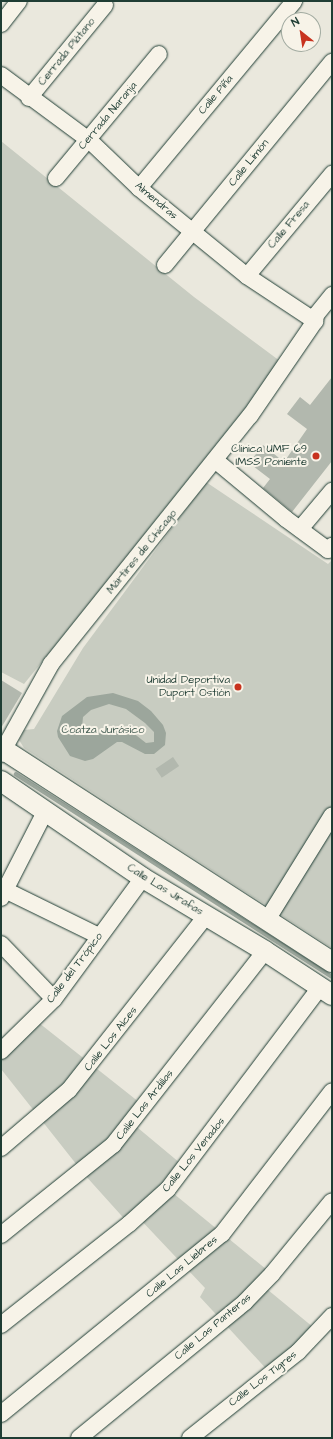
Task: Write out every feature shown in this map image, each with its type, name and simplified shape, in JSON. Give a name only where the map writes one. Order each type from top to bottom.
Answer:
[{"type":"main road","points":[[2,750],[332,962]]},
{"type":"main road","name":"Calle Las Jirafas","points":[[1,781],[44,812],[143,878],[265,951],[326,991]]},
{"type":"street","points":[[1,24],[19,1]]},
{"type":"street","name":"Calle Piña","points":[[139,188],[294,1]]},
{"type":"street","name":"Cerrada Plátano","points":[[29,98],[105,5]]},
{"type":"street","name":"Cerrada Naranja","points":[[56,178],[159,54]]},
{"type":"street","name":"Calle Limón","points":[[165,265],[332,62]]},
{"type":"street","name":"Almendras","points":[[1,75],[29,98],[89,140],[139,188],[246,276],[315,321]]},
{"type":"street","name":"Calle Fresa","points":[[246,276],[332,174]]},
{"type":"street","points":[[332,295],[316,315],[315,321],[321,319],[332,306]]},
{"type":"street","name":"Mártires de Chicago","points":[[2,750],[51,664],[215,460],[315,321]]},
{"type":"street","points":[[215,460],[328,550],[332,546]]},
{"type":"street","points":[[300,529],[332,491]]},
{"type":"street","points":[[44,812],[4,894],[99,936]]},
{"type":"street","points":[[267,920],[332,815]]},
{"type":"street","name":"Calle del Trópico","points":[[2,1047],[54,999],[143,878]]},
{"type":"street","name":"Calle Los Alces","points":[[1,1148],[69,1090],[206,916]]},
{"type":"street","points":[[1,944],[54,999]]},
{"type":"street","name":"Calle Las Ardillas","points":[[1,1235],[113,1145],[265,951]]},
{"type":"street","name":"Calle Los Venados","points":[[1,1325],[129,1224],[168,1189],[326,991]]},
{"type":"street","name":"Calle Las Liebres","points":[[1,1414],[219,1237],[332,1091]]},
{"type":"street","name":"Calle Las Panteras","points":[[79,1438],[245,1302],[272,1274],[332,1201]]},
{"type":"street","name":"Calle Los Tigres","points":[[190,1438],[298,1352],[332,1316]]},
{"type":"green space","points":[[1,141],[194,297],[284,364],[24,684],[1,672]]},
{"type":"green space","name":"Unidad Deportiva Duport Ostión","points":[[206,482],[328,564],[332,560],[332,948],[24,748],[19,740],[24,730],[34,729],[83,648]]},
{"type":"green space","points":[[34,1019],[144,1106],[132,1123],[186,1168],[168,1189],[272,1274],[262,1285],[319,1332],[271,1374],[200,1297],[205,1288],[138,1217],[129,1224],[84,1174],[1,1069],[1,1051]]},
{"type":"shaded area","points":[[113,693],[138,701],[151,711],[163,725],[166,733],[165,745],[154,754],[145,754],[122,742],[117,742],[93,759],[85,761],[70,756],[58,737],[57,731],[62,716],[87,697]],"holes":[[[109,704],[126,709],[145,723],[154,732],[154,742],[146,743],[132,732],[116,728],[94,735],[85,733],[82,728],[83,717],[91,710]]]},
{"type":"building","name":"Clinica UMF 69 IMSS Poniente","points":[[332,377],[332,461],[292,512],[263,488],[270,479],[249,463],[263,445],[284,462],[307,429],[287,414],[300,397],[310,405]]},
{"type":"building","points":[[1,680],[22,693],[1,728]]},
{"type":"building","points":[[173,757],[179,766],[162,778],[156,769]]},
{"type":"waterway","points":[[16,774],[332,977]]},
{"type":"place","name":"Clinica UMF 69 IMSS Poniente","points":[[316,456]]},
{"type":"place","name":"Unidad Deportiva Duport Ostión","points":[[238,687]]},
{"type":"park label","name":"Coatza Jurásico","points":[[103,730]]}]
